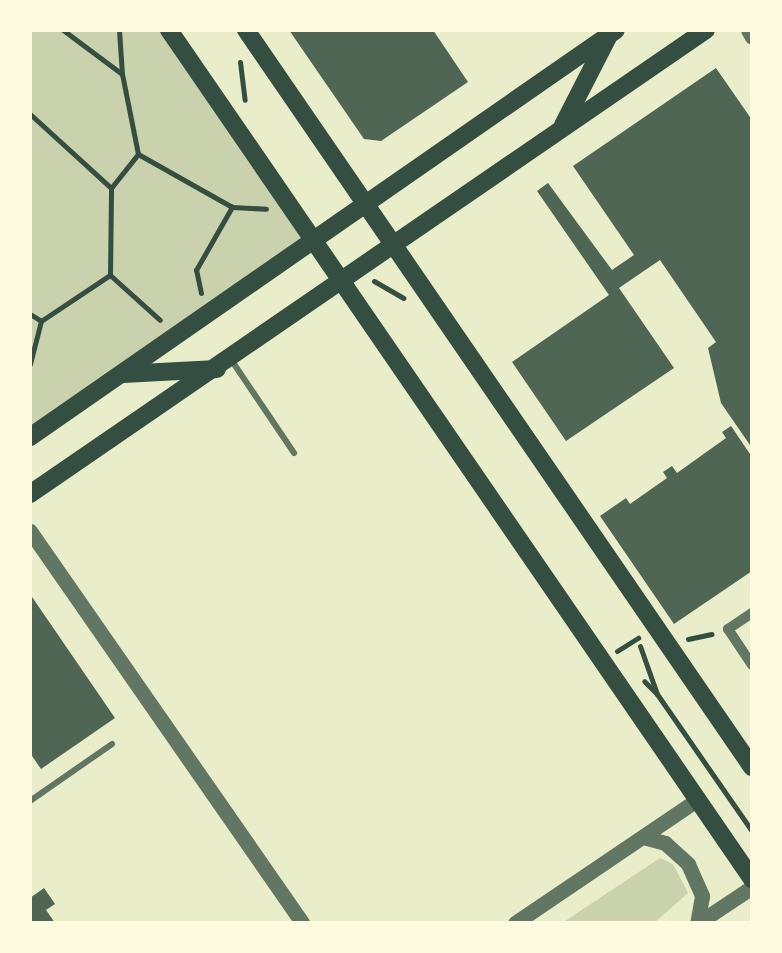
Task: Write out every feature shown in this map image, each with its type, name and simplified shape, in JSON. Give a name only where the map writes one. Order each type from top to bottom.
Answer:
[{"type":"main road","points":[[169,30],[752,879]]},
{"type":"main road","points":[[246,30],[752,767]]},
{"type":"main road","points":[[30,494],[344,285],[706,30]]},
{"type":"main road","points":[[30,437],[368,207],[613,32]]},
{"type":"main road","points":[[560,130],[613,32]]},
{"type":"main road","points":[[122,374],[225,364]]},
{"type":"street","points":[[748,30],[752,37]]},
{"type":"street","points":[[30,532],[302,923]]},
{"type":"street","points":[[752,613],[728,629],[752,664]]},
{"type":"street","points":[[516,923],[698,799]]},
{"type":"street","points":[[642,837],[665,844],[688,864],[702,896],[698,923]]},
{"type":"street","points":[[698,923],[752,887]]},
{"type":"lane","points":[[225,364],[294,453]]},
{"type":"lane","points":[[30,802],[112,744]]},
{"type":"path","points":[[63,30],[122,74]]},
{"type":"path","points":[[119,30],[122,74],[138,154],[232,206],[293,210]]},
{"type":"path","points":[[230,45],[240,60],[246,108]]},
{"type":"path","points":[[30,114],[111,188]]},
{"type":"path","points":[[138,154],[111,188],[110,275],[178,336]]},
{"type":"path","points":[[206,317],[196,270],[232,206]]},
{"type":"path","points":[[30,364],[41,321],[110,275]]},
{"type":"path","points":[[30,314],[41,321]]},
{"type":"path","points":[[657,694],[752,830]]},
{"type":"green space","points":[[30,30],[169,30],[316,243],[30,437]]},
{"type":"green space","points":[[660,858],[673,864],[688,893],[654,923],[562,923]]},
{"type":"building","points":[[289,30],[433,30],[468,82],[381,141],[364,139]]},
{"type":"building","points":[[716,68],[752,120],[752,448],[721,403],[708,348],[716,342],[660,260],[619,288],[674,368],[566,441],[512,362],[609,295],[537,191],[548,183],[612,270],[634,255],[573,166]]},
{"type":"building","points":[[731,426],[752,457],[752,571],[674,624],[600,516],[626,498],[630,504],[667,478],[663,472],[672,466],[677,473],[726,438],[722,432]]},
{"type":"building","points":[[30,594],[115,718],[41,769],[30,753]]},
{"type":"building","points":[[44,888],[55,904],[46,910],[55,923],[30,923],[30,898]]}]
